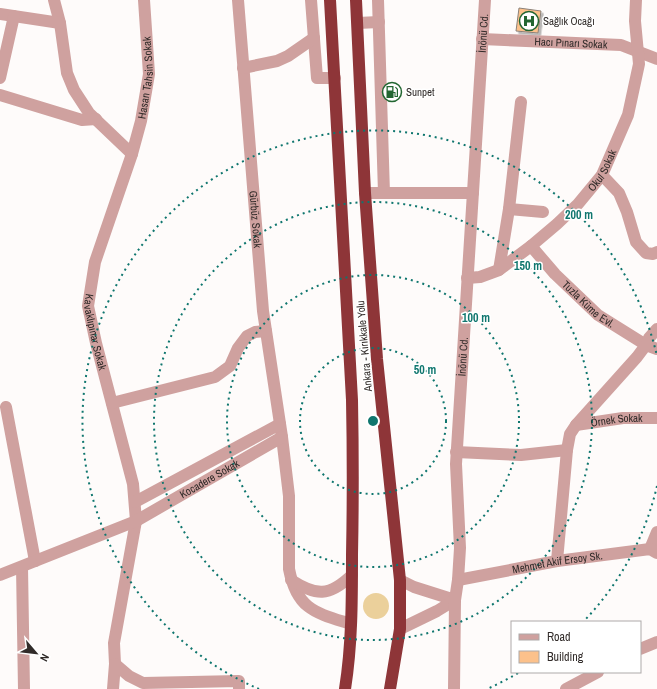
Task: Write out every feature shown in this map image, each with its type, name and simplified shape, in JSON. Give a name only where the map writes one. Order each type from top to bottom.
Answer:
[{"type":"highway","name":"Ankara - Kırıkkale Yolu","points":[[330,0],[352,400],[353,465],[351,624],[346,689]]},
{"type":"highway","name":"Ankara - Kırıkkale Yolu","points":[[356,0],[365,193],[377,359],[400,580],[400,629],[390,689]]},
{"type":"street","points":[[54,0],[60,24],[67,73],[74,90],[89,113],[132,154]]},
{"type":"street","name":"Hasan Tahsin Sokak","points":[[132,154],[141,121],[149,74],[144,0]]},
{"type":"street","name":"Gürbüz Sokak","points":[[238,0],[263,311],[282,437],[289,496],[289,569],[296,594],[311,610],[351,624]]},
{"type":"street","points":[[311,0],[317,78],[335,78]]},
{"type":"street","points":[[378,0],[384,193]]},
{"type":"street","name":"İnönü Cd.","points":[[454,689],[455,600],[460,548],[456,452],[484,0]]},
{"type":"street","name":"Okul Sokak","points":[[467,278],[480,277],[499,270],[531,246],[578,204],[602,175],[628,115],[639,64],[635,21],[636,0]]},
{"type":"street","points":[[0,14],[60,24]]},
{"type":"street","points":[[0,78],[14,16]]},
{"type":"street","points":[[358,23],[379,22]]},
{"type":"street","points":[[243,68],[277,61],[288,56],[314,38]]},
{"type":"street","name":"Hacı Pınarı Sokak","points":[[482,39],[621,45],[657,59]]},
{"type":"street","points":[[0,95],[82,120],[96,119]]},
{"type":"street","points":[[499,270],[509,209],[521,102]]},
{"type":"street","name":"Kavaklıpınar Sokak","points":[[111,688],[115,664],[114,643],[136,521],[135,502],[133,484],[96,343],[88,306],[95,262],[132,154]]},
{"type":"street","points":[[602,175],[618,193],[627,212],[636,242],[646,253],[653,254],[657,252]]},
{"type":"street","points":[[365,193],[472,193]]},
{"type":"street","points":[[509,209],[543,212]]},
{"type":"street","name":"Tuzla Küme Evl.","points":[[531,246],[555,274],[598,315],[652,347]]},
{"type":"street","points":[[557,561],[567,450],[570,434],[576,425],[637,357],[652,347],[649,338],[657,330]]},
{"type":"street","points":[[112,402],[215,378],[230,366],[238,348],[247,336],[255,332],[266,331]]},
{"type":"street","points":[[6,407],[35,561]]},
{"type":"street","name":"Örnek Sokak","points":[[576,425],[623,418],[657,418]]},
{"type":"street","name":"Kocadere Sokak","points":[[135,502],[280,424]]},
{"type":"street","name":"Kocadere Sokak","points":[[0,575],[136,521],[282,437]]},
{"type":"street","points":[[456,452],[521,455],[567,450]]},
{"type":"street","points":[[653,551],[657,532]]},
{"type":"street","name":"Mehmet Akif Ersoy Sk.","points":[[458,580],[557,561],[653,551]]},
{"type":"street","points":[[22,567],[24,689]]},
{"type":"street","points":[[291,580],[305,589],[315,592],[324,592],[338,587],[352,575]]},
{"type":"street","points":[[400,580],[414,587],[455,600]]},
{"type":"street","points":[[400,629],[437,611],[455,600]]},
{"type":"street","points":[[641,650],[657,642]]},
{"type":"street","points":[[115,664],[129,676],[148,686],[239,682],[239,689]]},
{"type":"street","points":[[566,689],[596,673]]},
{"type":"shaded area","points":[[376,593],[385,597],[389,606],[385,615],[376,619],[367,615],[363,606],[367,597]]},
{"type":"building","name":"Sağlık Ocağı","points":[[519,8],[541,11],[538,33],[516,31]]},
{"type":"place","name":"Sağlık Ocağı","points":[[529,21]]},
{"type":"place","name":"Sunpet","points":[[392,92]]}]
